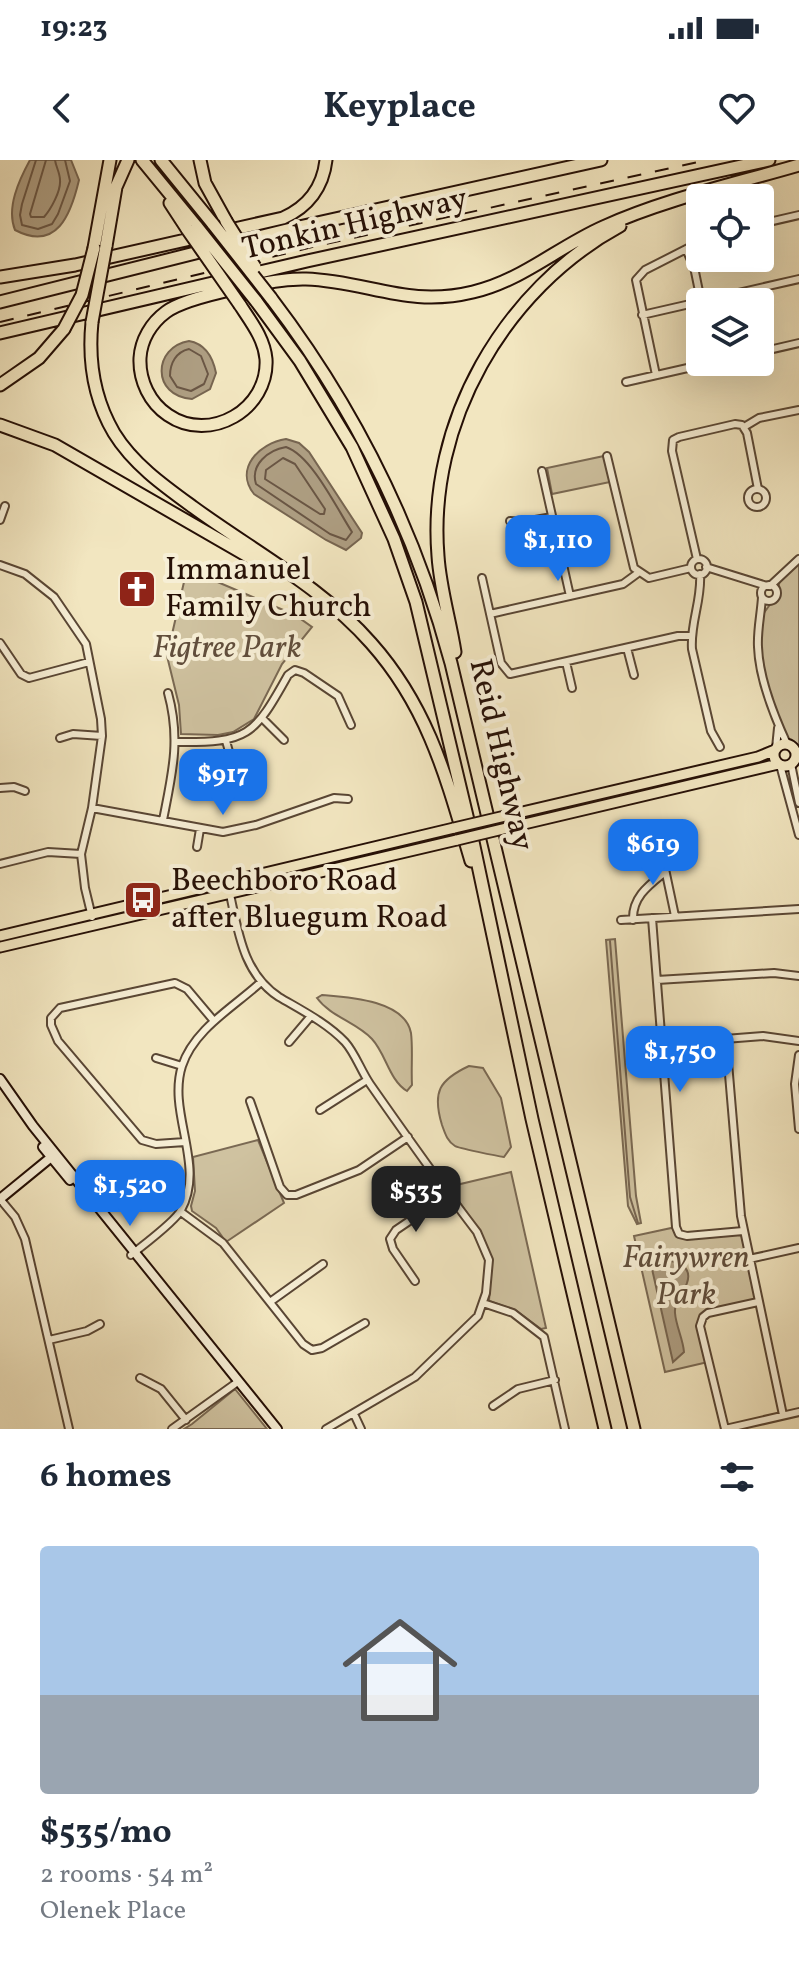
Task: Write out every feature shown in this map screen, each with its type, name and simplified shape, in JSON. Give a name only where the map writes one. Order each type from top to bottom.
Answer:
[{"type":"highway","points":[[110,160],[90,361],[106,418],[127,451],[180,498],[293,575],[370,642],[411,696],[441,760],[479,890],[519,1059]]},
{"type":"highway","points":[[0,385],[39,358],[64,329],[82,295],[100,247],[116,187],[128,160]]},
{"type":"highway","points":[[161,160],[273,297]]},
{"type":"highway","points":[[200,160],[205,183],[273,297]]},
{"type":"highway","points":[[0,277],[75,265],[283,218],[300,209],[313,196],[322,179],[326,160]]},
{"type":"highway","name":"Tonkin Highway","points":[[0,302],[299,227],[601,160]]},
{"type":"highway","name":"Tonkin Highway","points":[[0,333],[307,261],[769,160]]},
{"type":"highway","points":[[142,161],[192,228],[240,305],[258,332],[264,349],[264,377],[257,395],[238,415],[212,425],[193,425],[167,414],[153,401],[144,385],[140,357],[149,330],[176,305],[281,280],[303,278],[402,296],[457,296],[510,279],[588,234],[638,213],[799,165]]},
{"type":"highway","points":[[477,774],[438,557],[440,491],[454,427],[485,357],[530,296],[562,266],[597,240],[635,218],[675,202]]},
{"type":"highway","name":"Reid Highway","points":[[192,228],[256,301],[336,417],[372,487],[405,570],[425,635],[469,822],[519,1059],[605,1429]]},
{"type":"highway","name":"Reid Highway","points":[[273,297],[354,420],[409,533],[442,630],[634,1429]]},
{"type":"highway","points":[[0,425],[55,445],[318,596]]},
{"type":"main road","points":[[0,947],[93,920],[454,828],[758,757],[792,745],[796,754],[795,761],[457,840],[228,887]]},
{"type":"main road","points":[[776,749],[775,759],[779,764]]},
{"type":"main road","points":[[0,936],[93,920]]},
{"type":"street","points":[[774,221],[799,215]]},
{"type":"street","points":[[656,375],[636,286],[637,277],[686,249]]},
{"type":"street","points":[[759,288],[799,279]]},
{"type":"street","points":[[642,315],[686,305]]},
{"type":"street","points":[[774,349],[799,343]]},
{"type":"street","points":[[626,382],[686,368]]},
{"type":"street","points":[[697,559],[672,451],[673,440],[735,424],[744,427],[759,418],[799,410]]},
{"type":"street","points":[[744,427],[758,489]]},
{"type":"street","points":[[607,456],[630,558],[638,573],[653,578],[691,568],[700,574]]},
{"type":"street","points":[[542,471],[570,596]]},
{"type":"street","points":[[0,520],[5,506]]},
{"type":"street","points":[[510,521],[552,517]]},
{"type":"street","points":[[697,559],[704,561],[706,567]]},
{"type":"street","points":[[691,568],[697,559]]},
{"type":"street","points":[[792,745],[778,724],[759,658],[758,635],[762,589],[799,559]]},
{"type":"street","points":[[0,565],[25,574],[54,597],[86,644],[102,736],[92,808],[81,854],[93,920]]},
{"type":"street","points":[[706,567],[700,574],[691,636],[711,731],[720,747]]},
{"type":"street","points":[[706,567],[729,572],[776,592]]},
{"type":"street","points":[[490,614],[623,584],[638,573]]},
{"type":"street","points":[[761,617],[773,600],[781,576]]},
{"type":"street","points":[[482,578],[501,663],[510,674],[678,636],[691,636]]},
{"type":"street","points":[[751,583],[766,600],[773,600]]},
{"type":"street","points":[[0,643],[21,674],[29,678],[89,662]]},
{"type":"street","points":[[627,648],[634,675]]},
{"type":"street","points":[[566,662],[572,688]]},
{"type":"street","points":[[176,742],[226,741],[243,734],[263,719],[288,675],[295,670],[338,696],[351,725]]},
{"type":"street","points":[[163,820],[176,742],[168,693]]},
{"type":"street","points":[[263,719],[284,740]]},
{"type":"street","points":[[776,749],[778,724]]},
{"type":"street","points":[[60,738],[73,734],[102,736]]},
{"type":"street","points":[[226,741],[232,762]]},
{"type":"street","points":[[795,761],[799,803]]},
{"type":"street","points":[[779,764],[791,797],[799,835]]},
{"type":"street","points":[[13,779],[14,787]]},
{"type":"street","points":[[791,797],[795,784]]},
{"type":"street","points":[[0,788],[14,787],[25,791]]},
{"type":"street","points":[[92,808],[223,832],[238,830],[334,798],[348,799]]},
{"type":"street","points":[[197,847],[200,829]]},
{"type":"street","points":[[661,850],[675,916]]},
{"type":"street","points":[[0,864],[48,852],[81,854]]},
{"type":"street","points":[[633,920],[641,890],[665,872]]},
{"type":"street","points":[[228,887],[246,957],[261,982],[345,1042],[367,1080],[477,1232],[489,1260],[483,1303],[478,1316],[415,1377],[326,1429]]},
{"type":"street","points":[[621,920],[797,907]]},
{"type":"street","points":[[652,918],[679,1234],[743,1231]]},
{"type":"street","points":[[657,980],[774,973],[799,976]]},
{"type":"street","points":[[133,1254],[181,1212],[190,1179],[178,1090],[182,1066],[190,1050],[214,1021],[261,982]]},
{"type":"street","points":[[185,1142],[156,1144],[142,1140],[58,1041],[51,1018],[60,1008],[175,983],[187,989],[214,1021]]},
{"type":"street","points":[[289,1042],[311,1016]]},
{"type":"street","points":[[661,1044],[763,1036],[799,1041]]},
{"type":"street","points":[[726,1039],[743,1231],[783,1415]]},
{"type":"street","points":[[799,1055],[795,1084],[799,1129]]},
{"type":"street","points":[[156,1058],[182,1066]]},
{"type":"street","points":[[0,1079],[53,1155]]},
{"type":"street","points":[[320,1110],[367,1080]]},
{"type":"street","points":[[0,1088],[274,1429]]},
{"type":"street","points":[[250,1101],[280,1187],[287,1195],[296,1195],[350,1175],[408,1137]]},
{"type":"street","points":[[53,1155],[0,1199],[15,1217],[25,1239],[69,1429]]},
{"type":"street","points":[[415,1281],[393,1249],[390,1239],[396,1230],[449,1194]]},
{"type":"street","points":[[181,1212],[223,1243],[303,1344],[312,1350],[322,1348],[365,1323]]},
{"type":"street","points":[[749,1259],[799,1248]]},
{"type":"street","points":[[270,1302],[323,1264]]},
{"type":"street","points":[[758,1302],[708,1313],[700,1326],[725,1429],[799,1412]]},
{"type":"street","points":[[483,1303],[513,1313],[544,1337],[565,1429]]},
{"type":"street","points":[[49,1340],[87,1331],[100,1324]]},
{"type":"street","points":[[140,1378],[161,1389],[186,1420]]},
{"type":"street","points":[[493,1406],[518,1389],[555,1380]]},
{"type":"street","points":[[172,1429],[237,1382]]},
{"type":"street","points":[[354,1414],[361,1429]]},
{"type":"green space","points":[[604,456],[610,482],[552,494],[547,468]]},
{"type":"green space","points":[[799,559],[799,744],[787,744],[759,658],[761,617],[776,596],[781,576]]},
{"type":"green space","name":"Figtree Park","points":[[187,569],[295,615],[312,627],[282,664],[254,719],[233,732],[218,735],[181,734],[179,705],[167,656]]},
{"type":"green space","points":[[615,939],[636,1196],[641,1223],[637,1224],[628,1206],[606,940]]},
{"type":"green space","points":[[322,995],[374,1002],[398,1013],[406,1022],[411,1033],[412,1052],[412,1085],[407,1091],[396,1080],[372,1039],[323,1005],[317,998]]},
{"type":"green space","points":[[469,1066],[483,1068],[501,1098],[511,1147],[504,1157],[455,1146],[444,1131],[438,1104],[440,1088],[451,1076]]},
{"type":"green space","points":[[258,1140],[284,1203],[226,1242],[216,1228],[192,1211],[195,1191],[193,1157]]},
{"type":"green space","points":[[511,1172],[546,1328],[541,1329],[515,1310],[489,1301],[487,1251],[469,1215],[448,1187]]},
{"type":"green space","name":"Fairywren Park","points":[[676,1227],[679,1234],[743,1231],[758,1302],[708,1313],[700,1326],[708,1362],[665,1372],[634,1236]]},
{"type":"green space","points":[[235,1389],[267,1429],[184,1429],[192,1424]]},
{"type":"water","points":[[30,160],[71,160],[79,180],[66,217],[52,233],[42,236],[29,236],[15,230],[13,221],[15,194]]},
{"type":"water","points":[[189,341],[208,352],[216,373],[210,389],[192,399],[169,390],[162,371],[163,361],[169,352]]},
{"type":"water","points":[[286,439],[299,443],[309,452],[362,533],[361,538],[346,550],[254,494],[249,485],[247,475],[252,459],[267,446]]},
{"type":"water","points":[[650,1260],[676,1262],[688,1275],[675,1308],[684,1352],[673,1362]]},
{"type":"waterway","points":[[610,941],[630,1197],[638,1223]]},
{"type":"railway","points":[[0,322],[321,245],[707,160]]},
{"type":"place","name":"Immanuel Family Church","points":[[137,589]]},
{"type":"place","name":"Beechboro Road after Bluegum Road","points":[[143,900]]}]
